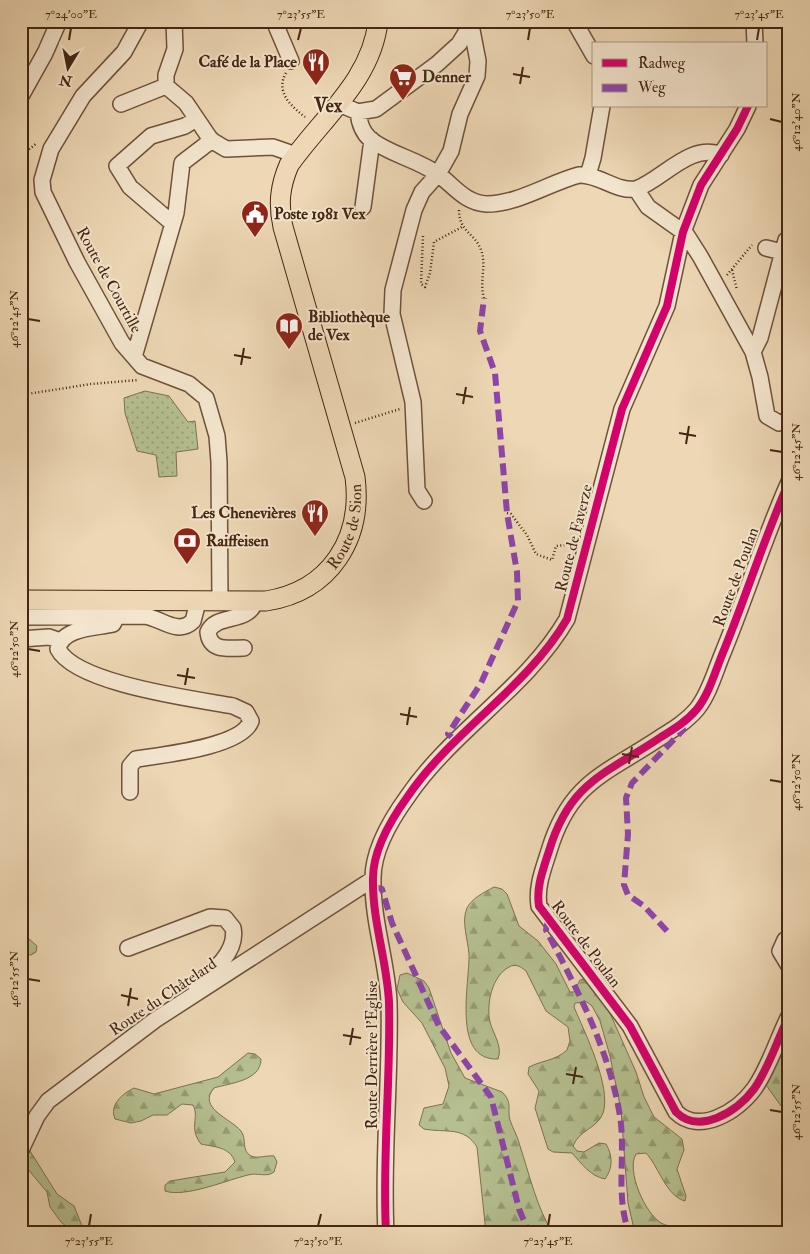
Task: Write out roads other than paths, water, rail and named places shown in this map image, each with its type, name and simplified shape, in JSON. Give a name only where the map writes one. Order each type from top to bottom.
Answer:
[{"type":"main road","name":"Route de Sion","points":[[21,600],[255,602],[277,600],[307,588],[326,573],[348,540],[356,506],[356,485],[351,459],[280,213],[280,200],[284,178],[296,155],[356,79],[369,54],[378,21]]},
{"type":"street","points":[[22,96],[45,53],[59,21]]},
{"type":"street","name":"Route de Courtille","points":[[141,21],[124,52],[83,96],[51,149],[42,180],[43,192],[77,262],[113,329],[134,357],[150,371],[189,384],[199,390],[206,398],[212,411],[217,436],[219,462],[220,602]]},
{"type":"street","points":[[174,21],[175,49],[165,81],[166,86],[186,103],[212,140],[226,149],[273,148],[296,155]]},
{"type":"street","points":[[274,21],[291,61]]},
{"type":"street","points":[[574,21],[592,52]]},
{"type":"street","points":[[754,21],[755,42]]},
{"type":"street","points":[[338,104],[358,112],[376,109],[437,64],[459,44],[472,23]]},
{"type":"street","points":[[424,501],[417,490],[413,402],[392,314],[393,290],[408,230],[422,192],[438,174],[451,151],[460,114],[478,76],[478,61],[472,23]]},
{"type":"street","points":[[121,104],[166,86]]},
{"type":"street","points":[[588,175],[595,152],[602,108]]},
{"type":"street","name":"Route de Faverze","points":[[373,879],[386,833],[410,793],[478,718],[505,694],[550,645],[567,619],[619,418],[667,306],[683,232],[701,185],[737,129],[747,108]]},
{"type":"street","points":[[358,112],[358,121],[364,133],[372,140],[438,174],[462,195],[480,203],[489,204],[514,198],[570,177],[588,175],[618,187],[636,189],[692,155],[706,152],[721,155]]},
{"type":"street","points":[[172,223],[167,221],[130,186],[116,166],[151,136],[185,126],[196,119]]},
{"type":"street","points":[[134,357],[178,203],[182,163],[212,140]]},
{"type":"street","points":[[364,207],[372,140]]},
{"type":"street","points":[[636,189],[648,207],[683,232],[700,256],[753,352],[760,376],[767,416],[780,423],[789,422]]},
{"type":"street","points":[[753,352],[760,338],[784,246],[761,245]]},
{"type":"street","name":"Route de Poulan","points":[[789,482],[758,556],[731,634],[701,703],[682,723],[605,770],[589,783],[561,818],[553,836],[537,894],[539,906],[571,951],[630,1026],[676,1112],[687,1121],[697,1123],[713,1119],[731,1110],[750,1094],[764,1071],[789,1016]]},
{"type":"street","points":[[21,617],[152,617],[173,627],[182,627],[193,621],[198,602]]},
{"type":"street","points":[[244,648],[227,648],[212,645],[209,641],[208,632],[214,625],[248,614],[255,602]]},
{"type":"street","points":[[117,616],[113,624],[83,629],[61,641],[58,649],[66,660],[112,681],[233,706],[249,714],[251,721],[249,727],[238,736],[195,748],[136,759],[130,766],[130,792]]},
{"type":"street","points":[[21,639],[49,637],[61,641]]},
{"type":"street","name":"Route du Châtelard","points":[[21,1150],[37,1116],[48,1101],[155,1020],[373,879]]},
{"type":"street","name":"Route Derrière l'Eglise","points":[[373,879],[389,1002],[386,1233]]},
{"type":"street","points":[[128,948],[210,917],[225,918],[230,922],[235,935],[233,943],[211,972],[191,987],[188,994],[190,999]]},
{"type":"street","points":[[789,939],[785,940],[780,951],[789,966]]},
{"type":"place","name":"Café de la Place","points":[[316,86]]},
{"type":"place","name":"Denner","points":[[403,101]]},
{"type":"place","name":"Poste 1981 Vex","points":[[255,238]]},
{"type":"place","name":"Bibliothèque de Vex","points":[[289,350]]},
{"type":"place","name":"Les Chenevières","points":[[315,537]]},
{"type":"place","name":"Raiffeisen","points":[[187,565]]},
{"type":"district","name":"Vex","points":[[328,106]]}]
